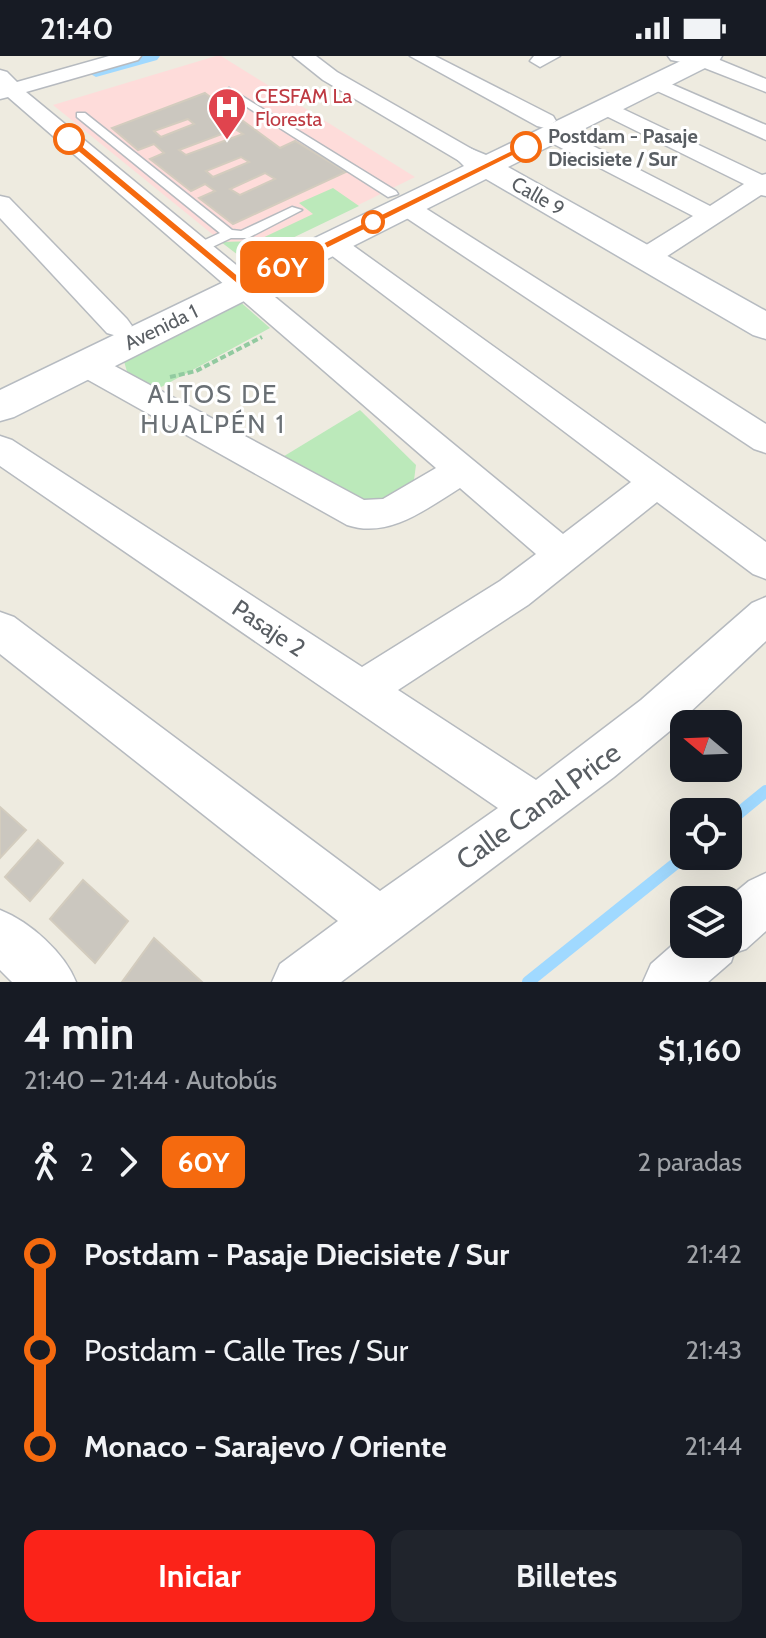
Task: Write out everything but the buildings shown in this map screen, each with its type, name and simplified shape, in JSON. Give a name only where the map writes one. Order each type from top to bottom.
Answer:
[{"type":"street","points":[[7,94],[131,56]]},
{"type":"street","points":[[420,56],[711,216]]},
{"type":"street","points":[[689,57],[766,86]]},
{"type":"street","name":"Avenida 1","points":[[0,407],[85,364],[236,279],[689,57]]},
{"type":"street","name":"Avenida 1","points":[[548,127],[606,107],[655,83],[689,57]]},
{"type":"street","name":"Calle 9","points":[[314,58],[477,162],[766,327]]},
{"type":"street","points":[[655,83],[766,133]]},
{"type":"street","points":[[7,94],[199,248],[564,556]]},
{"type":"street","points":[[606,107],[764,185]]},
{"type":"street","points":[[645,258],[764,185]]},
{"type":"street","points":[[398,200],[766,440]]},
{"type":"street","name":"Avenida 1","points":[[0,382],[117,326],[332,243],[398,200]]},
{"type":"street","points":[[1,205],[117,326]]},
{"type":"street","points":[[332,243],[766,563]]},
{"type":"street","points":[[85,364],[360,515],[395,510],[462,470]]},
{"type":"street","name":"Pasaje 2","points":[[0,449],[538,808]]},
{"type":"street","points":[[362,690],[514,593],[657,482]]},
{"type":"street","name":"Calle Canal Price","points":[[298,982],[378,921],[538,808],[656,718],[714,667],[766,615]]},
{"type":"street","points":[[0,630],[378,921]]},
{"type":"street","points":[[742,919],[766,898]]},
{"type":"street","points":[[0,935],[50,982]]},
{"type":"lane","points":[[229,91],[398,200]]},
{"type":"lane","points":[[81,115],[229,234]]},
{"type":"lane","points":[[199,248],[229,234],[243,235],[296,210]]},
{"type":"path","points":[[161,377],[177,378],[196,371],[288,323]]},
{"type":"shaded area","name":"CESFAM La Floresta","points":[[221,56],[415,177],[255,256],[238,255],[53,105]]},
{"type":"green space","points":[[333,188],[359,206],[255,256],[238,255],[221,242],[256,241],[313,214],[299,203]]},
{"type":"green space","points":[[237,299],[270,328],[152,392],[128,375],[123,358]]},
{"type":"green space","points":[[360,410],[416,465],[414,480],[397,495],[373,505],[276,461]]},
{"type":"waterway","points":[[96,72],[151,56]]},
{"type":"waterway","points":[[742,811],[766,791]]},
{"type":"waterway","points":[[528,982],[670,868]]},
{"type":"bus line","name":"60Y","points":[[69,139],[244,286],[526,147]]},
{"type":"place","name":"CESFAM La Floresta","points":[[227,141]]},
{"type":"place","name":"Postdam - Pasaje Diecisiete / Sur","points":[[526,147]]},
{"type":"district","name":"ALTOS DE HUALPÉN 1","points":[[213,409]]}]
